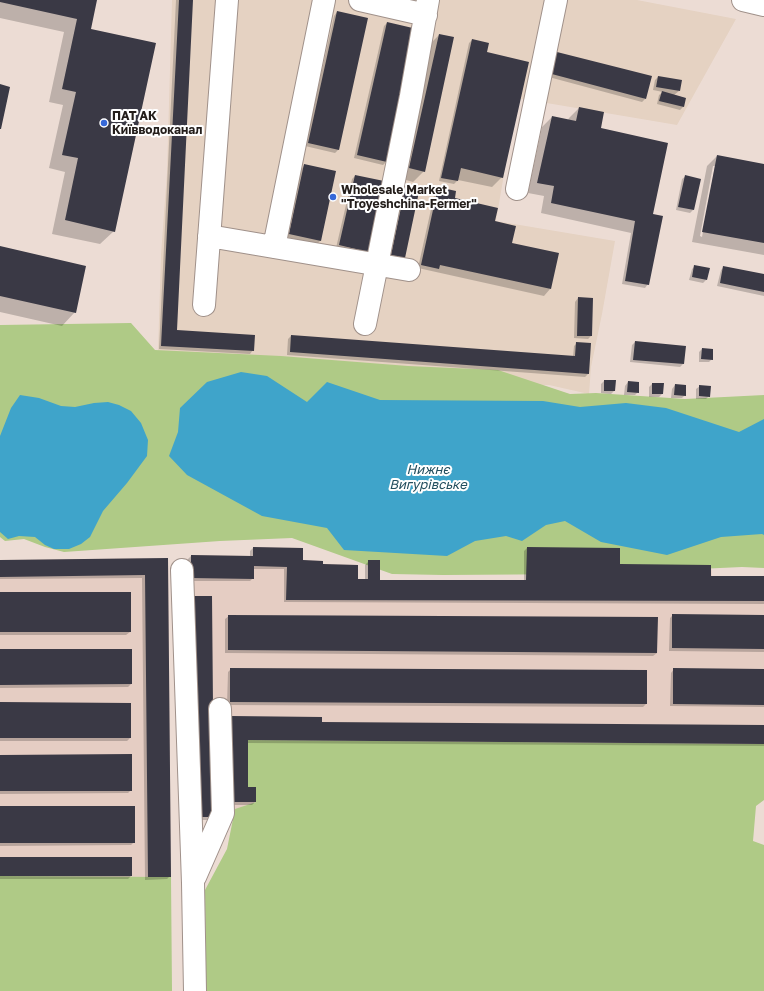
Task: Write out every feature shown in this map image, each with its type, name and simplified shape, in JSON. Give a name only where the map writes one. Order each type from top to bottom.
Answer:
[{"type":"street","points":[[204,305],[227,0]]},
{"type":"street","points":[[274,247],[324,0]]},
{"type":"street","points":[[360,0],[427,7],[411,96],[365,324]]},
{"type":"street","points":[[517,189],[556,0]]},
{"type":"street","points":[[743,0],[764,5]]},
{"type":"street","points":[[209,236],[409,270]]},
{"type":"street","points":[[182,570],[193,883],[195,991]]},
{"type":"street","points":[[193,883],[224,813],[220,709]]},
{"type":"shaded area","name":"Wholesale Market \"Troyeshchina-Fermer\"","points":[[172,0],[637,0],[736,19],[677,125],[517,98],[496,221],[615,241],[591,367],[589,394],[549,385],[415,384],[158,352],[161,255],[167,172]]},
{"type":"shaded area","points":[[253,547],[303,548],[303,560],[323,561],[323,564],[358,565],[358,579],[368,579],[368,560],[380,560],[380,580],[526,580],[711,565],[712,576],[764,576],[764,744],[249,740],[248,787],[256,787],[256,802],[214,817],[195,817],[191,555],[253,556]]},
{"type":"shaded area","points":[[168,558],[171,877],[0,876],[0,560]]},
{"type":"green space","points":[[131,323],[155,350],[281,356],[408,366],[498,370],[570,394],[596,393],[685,399],[764,395],[764,568],[742,567],[588,574],[392,574],[292,538],[220,541],[64,552],[24,539],[5,541],[0,537],[0,325]]},
{"type":"green space","points":[[248,740],[764,744],[764,800],[756,806],[753,841],[764,845],[764,991],[206,991],[205,890],[227,849],[235,809],[256,802],[256,787],[248,787]]},
{"type":"green space","points":[[0,876],[171,877],[172,991],[0,991]]},
{"type":"water","name":"Нижнє Вигурівське","points":[[241,372],[267,376],[307,402],[327,382],[380,400],[543,401],[580,407],[626,403],[666,408],[739,432],[764,419],[764,535],[721,537],[667,555],[601,542],[565,521],[546,525],[522,541],[506,536],[475,541],[447,556],[344,550],[327,528],[262,516],[187,475],[169,456],[178,432],[180,408],[207,382]]},
{"type":"water","points":[[20,395],[39,398],[61,406],[75,407],[108,402],[119,405],[131,411],[141,423],[148,440],[147,456],[127,483],[103,511],[90,537],[81,544],[69,549],[54,549],[45,545],[35,537],[19,536],[8,539],[0,532],[0,436],[11,408]]},
{"type":"building","name":"ПАТ АК Київводоканал","points":[[0,0],[97,0],[91,29],[156,43],[115,232],[65,220],[78,158],[62,155],[76,92],[62,89],[77,19],[0,2]]},
{"type":"building","points":[[179,0],[193,0],[177,330],[255,335],[254,351],[161,346]]},
{"type":"building","points":[[337,11],[368,18],[339,150],[308,143]]},
{"type":"building","points":[[387,22],[417,29],[387,162],[357,155]]},
{"type":"building","points":[[439,34],[454,37],[425,172],[409,168]]},
{"type":"building","points":[[472,39],[489,43],[487,52],[529,62],[503,178],[461,168],[458,181],[441,178]]},
{"type":"building","points":[[553,51],[652,76],[646,99],[548,73]]},
{"type":"building","points":[[658,76],[682,80],[680,91],[656,87]]},
{"type":"building","points":[[0,84],[10,87],[1,129],[0,129]]},
{"type":"building","points":[[662,91],[686,98],[684,107],[659,101]]},
{"type":"building","points":[[579,107],[604,112],[601,128],[668,143],[653,214],[663,216],[649,285],[625,281],[635,221],[551,203],[554,186],[537,183],[552,116],[576,121]]},
{"type":"building","points":[[717,155],[764,164],[764,243],[702,232]]},
{"type":"building","points":[[304,164],[336,171],[321,241],[289,234]]},
{"type":"building","points":[[355,175],[384,181],[368,252],[339,245]]},
{"type":"building","points":[[685,175],[701,179],[694,210],[678,207]]},
{"type":"building","points":[[406,184],[420,187],[405,258],[391,255]]},
{"type":"building","points":[[438,187],[456,191],[455,198],[498,208],[495,221],[516,226],[512,243],[559,253],[551,289],[440,265],[439,269],[421,265]]},
{"type":"building","points":[[0,246],[86,266],[76,313],[0,296]]},
{"type":"building","points":[[694,265],[710,268],[707,280],[692,277]]},
{"type":"building","points":[[723,266],[764,274],[764,292],[720,283]]},
{"type":"building","points":[[578,297],[593,298],[592,336],[577,336]]},
{"type":"building","points":[[291,335],[575,356],[576,342],[591,343],[589,374],[290,352]]},
{"type":"building","points":[[635,341],[686,346],[684,364],[633,360]]},
{"type":"building","points":[[702,348],[713,349],[713,360],[701,359]]},
{"type":"building","points":[[604,380],[616,380],[615,391],[604,391]]},
{"type":"building","points":[[628,381],[639,382],[639,393],[627,392]]},
{"type":"building","points":[[652,383],[664,383],[663,394],[652,394]]},
{"type":"building","points":[[675,384],[686,385],[686,396],[674,395]]},
{"type":"building","points":[[699,385],[711,386],[710,397],[699,396]]},
{"type":"building","points":[[253,547],[303,548],[303,560],[323,561],[323,564],[358,565],[358,579],[368,579],[368,560],[380,560],[380,580],[526,580],[527,547],[620,548],[620,564],[711,565],[711,576],[764,576],[764,601],[286,600],[287,567],[254,566],[254,579],[191,578],[191,555],[253,556]]},
{"type":"building","points":[[168,558],[171,877],[148,877],[145,575],[0,577],[0,560]]},
{"type":"building","points":[[0,592],[131,592],[131,632],[0,632]]},
{"type":"building","points":[[193,596],[212,596],[214,817],[195,817]]},
{"type":"building","points":[[672,614],[764,615],[764,649],[672,648]]},
{"type":"building","points":[[228,615],[658,617],[657,653],[228,650]]},
{"type":"building","points":[[0,649],[132,649],[132,684],[0,685]]},
{"type":"building","points":[[230,668],[647,670],[647,704],[230,702]]},
{"type":"building","points":[[673,668],[764,669],[764,705],[673,704]]},
{"type":"building","points":[[0,702],[131,703],[131,738],[0,738]]},
{"type":"building","points":[[231,716],[322,717],[322,722],[764,725],[764,744],[248,740],[248,787],[256,787],[256,802],[230,802]]},
{"type":"building","points":[[132,754],[132,791],[0,791],[0,755]]},
{"type":"building","points":[[0,806],[135,806],[135,843],[0,843]]},
{"type":"building","points":[[0,857],[132,857],[132,876],[0,876]]},
{"type":"place","name":"ПАТ АК Київводоканал","points":[[104,123]]},
{"type":"place","name":"Wholesale Market \"Troyeshchina-Fermer\"","points":[[333,197]]}]
